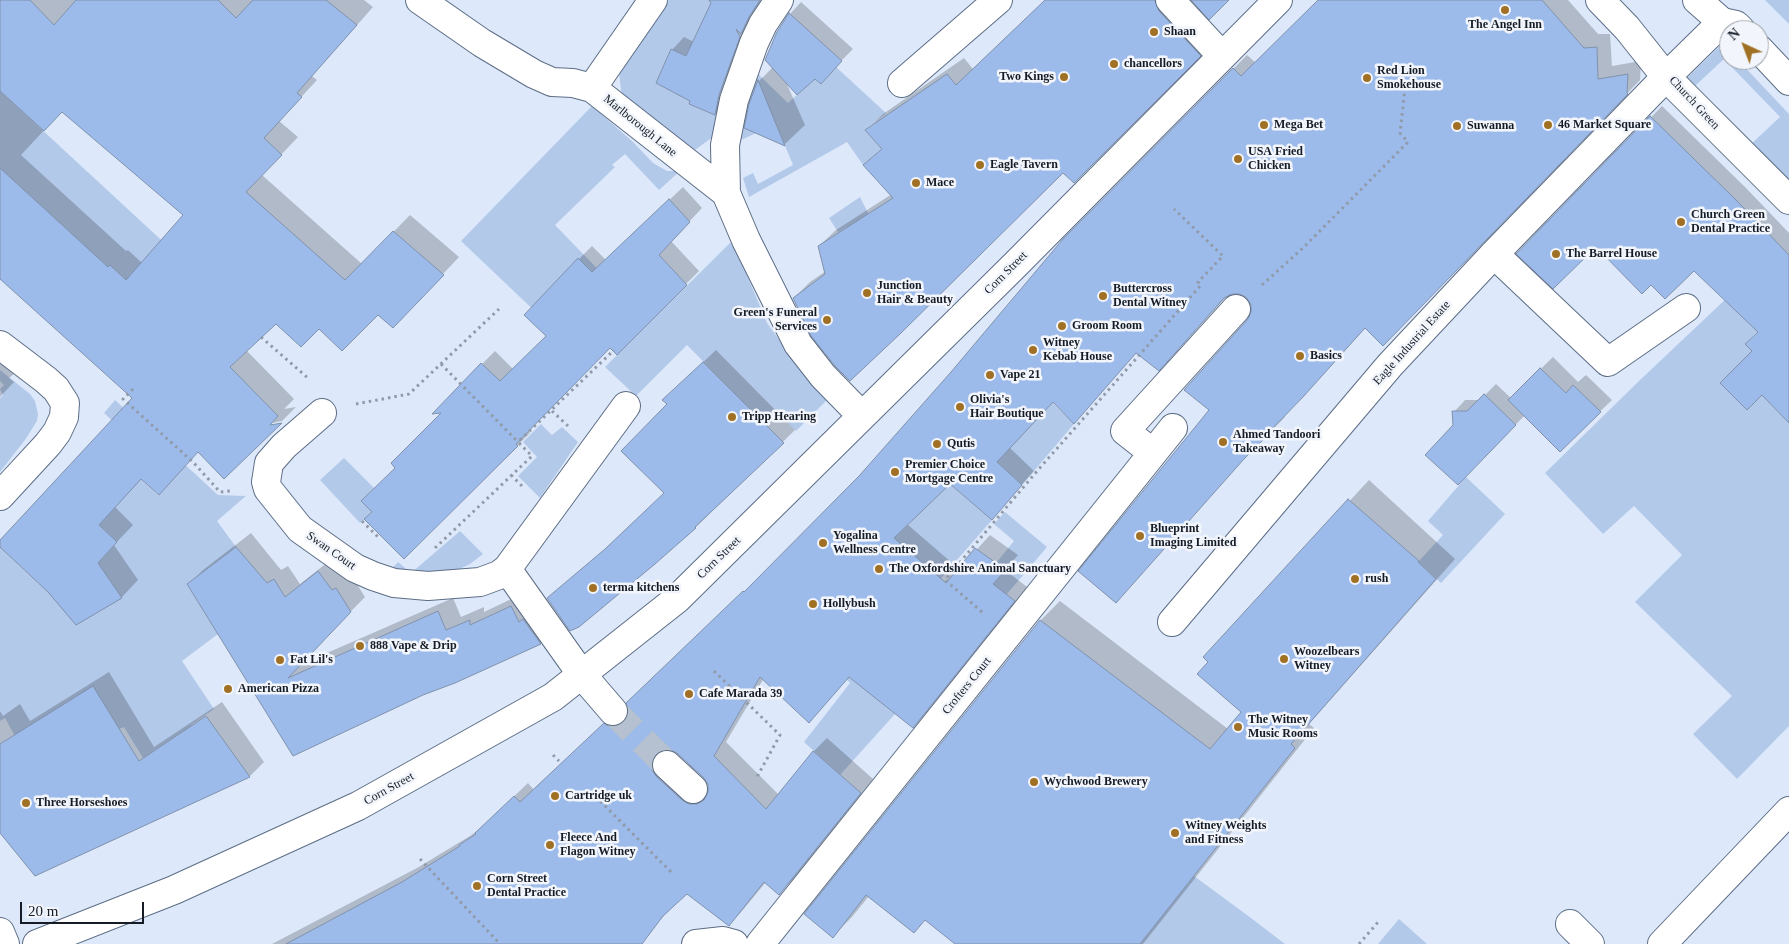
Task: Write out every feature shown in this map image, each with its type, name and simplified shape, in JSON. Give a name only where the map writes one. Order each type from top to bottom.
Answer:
[{"type":"street","points":[[420,0],[512,62],[545,79],[552,82],[573,83],[592,88]]},
{"type":"street","name":"Marlborough Lane","points":[[653,0],[592,88],[726,193]]},
{"type":"street","name":"Marlborough Lane","points":[[779,0],[763,24],[754,43],[734,100],[725,145],[726,193],[746,240],[798,344],[823,376],[862,416]]},
{"type":"street","points":[[902,84],[998,0]]},
{"type":"street","points":[[1170,0],[1222,56]]},
{"type":"street","name":"Corn Street","points":[[36,944],[174,890],[358,806],[534,709],[582,675],[677,599],[1278,0]]},
{"type":"street","points":[[1600,0],[1627,28],[1666,77]]},
{"type":"street","points":[[1697,0],[1723,20]]},
{"type":"street","name":"Church Green","points":[[1719,35],[1666,77],[1789,200]]},
{"type":"street","points":[[1769,60],[1789,81]]},
{"type":"street","name":"Eagle Industrial Estate","points":[[1172,622],[1390,365],[1494,254],[1666,77]]},
{"type":"street","points":[[1494,254],[1608,362],[1686,308]]},
{"type":"street","points":[[1153,453],[1125,431],[1236,309]]},
{"type":"street","points":[[0,345],[46,380],[56,389],[65,403],[64,417],[57,432],[0,496]]},
{"type":"street","name":"Swan Court","points":[[268,490],[284,511],[304,532],[346,562],[372,576],[394,583],[417,586],[452,585],[491,579],[507,569],[626,406]]},
{"type":"street","points":[[268,490],[266,482],[270,463],[284,446],[322,413]]},
{"type":"street","name":"Crofters Court","points":[[760,944],[1173,428]]},
{"type":"street","points":[[507,569],[582,675],[613,711]]},
{"type":"street","points":[[667,765],[694,789]]},
{"type":"street","points":[[1662,944],[1789,811]]},
{"type":"street","points":[[1570,924],[1590,944]]},
{"type":"street","points":[[0,932],[5,944]]},
{"type":"street","points":[[696,944],[723,941],[734,944]]},
{"type":"path","points":[[1236,309],[1304,247],[1408,142],[1400,133],[1406,79]]},
{"type":"path","points":[[984,614],[945,580],[1038,470],[1201,286],[1198,282],[1223,256],[1174,209]]},
{"type":"path","points":[[261,337],[319,389],[322,413],[339,407],[409,394],[499,310]]},
{"type":"path","points":[[518,442],[614,350]]},
{"type":"path","points":[[430,553],[532,456],[441,364]]},
{"type":"path","points":[[133,389],[123,399],[193,462],[220,492],[268,490]]},
{"type":"path","points":[[362,521],[383,542]]},
{"type":"path","points":[[714,671],[780,735],[757,777]]},
{"type":"path","points":[[554,755],[559,761]]},
{"type":"path","points":[[591,792],[672,873]]},
{"type":"path","points":[[420,859],[500,944]]},
{"type":"path","points":[[1359,944],[1378,921]]},
{"type":"shaded area","points":[[669,0],[713,0],[686,56],[671,49],[656,83],[678,94],[694,94],[689,104],[712,114],[717,102],[721,103],[714,136],[695,150],[622,98],[619,73]]},
{"type":"shaded area","points":[[1765,0],[1789,0],[1789,24]]},
{"type":"shaded area","points":[[1719,47],[1719,64],[1695,86],[1686,79]]},
{"type":"shaded area","points":[[836,67],[886,113],[865,130],[882,149],[863,165],[847,142],[749,197],[743,178],[753,173],[758,184],[793,165],[776,124],[741,140],[747,105],[757,73],[788,103],[810,83],[805,71],[821,84]]},
{"type":"shaded area","points":[[1735,70],[1747,70],[1789,114],[1789,186],[1750,145],[1780,117]]},
{"type":"shaded area","points":[[0,91],[171,249],[162,311],[110,266],[100,277],[72,234],[25,191],[0,188]]},
{"type":"shaded area","points":[[592,106],[633,142],[653,163],[667,171],[680,171],[659,190],[625,154],[612,165],[615,167],[555,225],[618,290],[542,318],[461,241]]},
{"type":"shaded area","points":[[860,197],[872,221],[890,286],[847,227],[838,232],[829,218]]},
{"type":"shaded area","points":[[735,238],[739,256],[767,323],[789,353],[830,397],[796,431],[777,412],[765,424],[687,345],[636,396],[605,367]]},
{"type":"shaded area","points":[[1730,295],[1761,328],[1745,344],[1753,351],[1720,383],[1747,410],[1780,377],[1765,398],[1786,420],[1789,417],[1789,726],[1737,779],[1693,734],[1732,696],[1635,602],[1682,555],[1634,506],[1603,534],[1545,473]]},
{"type":"shaded area","points":[[0,370],[30,394],[35,401],[38,414],[37,421],[25,440],[0,472],[0,398],[3,395],[0,389],[4,385],[0,381]]},
{"type":"shaded area","points":[[115,400],[218,495],[246,496],[217,521],[236,547],[187,584],[218,634],[182,661],[214,709],[191,725],[205,747],[196,752],[183,731],[143,758],[124,727],[119,729],[106,708],[35,773],[5,718],[0,721],[0,547],[39,584],[103,558],[117,542],[93,519],[125,465],[158,495],[174,478],[104,413]]},
{"type":"shaded area","points":[[1050,400],[1074,424],[1022,485],[982,448],[994,435],[1009,449]]},
{"type":"shaded area","points":[[541,424],[552,435],[562,427],[578,442],[540,498],[518,476],[537,457],[523,442]]},
{"type":"shaded area","points":[[344,458],[374,488],[361,501],[372,512],[360,523],[320,480]]},
{"type":"shaded area","points":[[932,469],[992,520],[928,593],[885,547],[910,523]]},
{"type":"shaded area","points":[[1466,477],[1505,514],[1441,583],[1418,562],[1443,535],[1428,521]]},
{"type":"shaded area","points":[[1005,512],[1047,547],[989,615],[993,572],[999,565],[996,563],[1014,541],[994,524]]},
{"type":"shaded area","points":[[460,531],[483,554],[470,564],[453,572],[411,573]]},
{"type":"shaded area","points":[[398,562],[411,573],[388,573]]},
{"type":"shaded area","points":[[857,648],[876,698],[895,714],[840,775],[804,742],[850,683],[838,670]]},
{"type":"shaded area","points":[[1194,876],[1251,918],[1285,944],[1140,944]]},
{"type":"shaded area","points":[[1399,919],[1427,944],[1378,944]]},
{"type":"building","points":[[0,0],[30,0],[54,25],[76,0],[218,0],[236,18],[253,0],[326,0],[357,25],[297,93],[302,97],[264,138],[282,155],[246,192],[345,280],[393,231],[444,275],[393,328],[378,315],[342,351],[319,329],[301,347],[276,324],[230,367],[278,416],[270,425],[282,423],[224,479],[198,452],[159,495],[141,479],[99,525],[117,542],[98,563],[122,598],[76,625],[48,592],[0,547],[0,540],[132,398],[0,279],[0,168],[108,267],[110,265],[126,280],[183,215],[62,112],[44,131],[0,91]]},
{"type":"building","points":[[709,0],[760,0],[741,34],[736,29],[740,37],[719,95],[715,115],[689,104],[690,101],[656,83],[671,49],[686,56],[711,3]]},
{"type":"building","points":[[1045,0],[1155,0],[1159,11],[1201,56],[1074,183],[1063,173],[850,381],[835,366],[811,336],[793,298],[825,274],[818,246],[893,198],[863,165],[882,149],[865,130],[947,74],[956,85]]},
{"type":"building","points":[[1191,0],[1229,0],[1209,20]]},
{"type":"building","points":[[1318,0],[1542,0],[1584,48],[1597,47],[1598,79],[1628,74],[1628,94],[1383,346],[1365,328],[1272,431],[1244,459],[1116,603],[1078,571],[1209,410],[1184,390],[1248,319],[1251,305],[1246,297],[1232,294],[1224,298],[1159,371],[1136,353],[1074,424],[1053,402],[997,462],[1022,485],[992,520],[950,484],[894,538],[946,583],[975,548],[1006,570],[993,584],[1015,601],[913,728],[849,677],[809,723],[760,677],[714,756],[766,809],[813,751],[861,793],[779,895],[764,882],[729,926],[687,894],[663,916],[642,944],[286,944],[402,882],[460,846],[476,834],[514,796],[520,802],[604,723],[608,726],[615,726],[624,722],[628,716],[626,703],[744,592],[859,476],[951,372],[1063,239],[1233,68],[1241,76]],"holes":[[[662,750],[670,750],[677,753],[704,778],[708,784],[708,792],[704,800],[697,804],[689,804],[656,776],[652,770],[652,762],[655,755]]]},
{"type":"building","points":[[789,13],[842,61],[821,84],[815,79],[797,95],[765,60],[777,32]]},
{"type":"building","points":[[758,80],[785,146],[744,128],[749,104]]},
{"type":"building","points":[[1650,116],[1789,255],[1789,423],[1762,395],[1747,410],[1720,383],[1752,351],[1745,344],[1758,332],[1694,271],[1665,299],[1651,285],[1642,294],[1596,247],[1553,289],[1516,254]]},
{"type":"building","points":[[669,199],[690,222],[659,255],[687,285],[617,355],[610,348],[516,444],[518,446],[404,559],[364,519],[372,512],[361,501],[395,468],[391,463],[441,413],[432,414],[481,363],[500,381],[546,336],[524,315],[578,258],[592,272]]},
{"type":"building","points":[[703,362],[784,443],[696,528],[579,627],[570,631],[547,598],[605,549],[664,493],[621,451],[667,404],[662,400]]},
{"type":"building","points":[[1540,368],[1566,393],[1573,385],[1601,412],[1560,452],[1508,400]]},
{"type":"building","points":[[1484,394],[1516,425],[1458,485],[1425,455],[1453,425],[1452,411],[1467,411]]},
{"type":"building","points":[[1348,499],[1419,561],[1436,579],[1291,744],[1295,748],[1140,944],[955,944],[925,920],[914,933],[866,895],[833,938],[804,914],[1040,620],[1210,749],[1241,712],[1197,674],[1208,662],[1203,657]]},
{"type":"building","points":[[236,547],[267,583],[274,579],[285,597],[318,571],[332,590],[336,588],[351,612],[288,678],[438,611],[446,630],[470,620],[470,625],[511,606],[519,622],[523,619],[541,644],[455,683],[423,695],[293,756],[187,584]]},
{"type":"building","points":[[93,686],[139,761],[206,716],[250,777],[35,876],[0,833],[0,744]]},
{"type":"tunnel","points":[[613,711],[667,765]]},
{"type":"place","name":"The Angel Inn","points":[[1505,10]]},
{"type":"place","name":"Shaan","points":[[1154,32]]},
{"type":"place","name":"chancellors","points":[[1114,64]]},
{"type":"place","name":"Two Kings","points":[[1064,77]]},
{"type":"place","name":"Red Lion Smokehouse","points":[[1367,78]]},
{"type":"place","name":"Mega Bet","points":[[1264,125]]},
{"type":"place","name":"46 Market Square","points":[[1548,125]]},
{"type":"place","name":"Suwanna","points":[[1457,126]]},
{"type":"place","name":"USA Fried Chicken","points":[[1238,159]]},
{"type":"place","name":"Eagle Tavern","points":[[980,165]]},
{"type":"place","name":"Mace","points":[[916,183]]},
{"type":"place","name":"Church Green Dental Practice","points":[[1681,222]]},
{"type":"place","name":"The Barrel House","points":[[1556,254]]},
{"type":"place","name":"Junction Hair & Beauty","points":[[867,293]]},
{"type":"place","name":"Buttercross Dental Witney","points":[[1103,296]]},
{"type":"place","name":"Green's Funeral Services","points":[[827,320]]},
{"type":"place","name":"Groom Room","points":[[1062,326]]},
{"type":"place","name":"Witney Kebab House","points":[[1033,350]]},
{"type":"place","name":"Basics","points":[[1300,356]]},
{"type":"place","name":"Vape 21","points":[[990,375]]},
{"type":"place","name":"Olivia's Hair Boutique","points":[[960,407]]},
{"type":"place","name":"Tripp Hearing","points":[[732,417]]},
{"type":"place","name":"Ahmed Tandoori Takeaway","points":[[1223,442]]},
{"type":"place","name":"Qutis","points":[[937,444]]},
{"type":"place","name":"Premier Choice Mortgage Centre","points":[[895,472]]},
{"type":"place","name":"Blueprint Imaging Limited","points":[[1140,536]]},
{"type":"place","name":"Yogalina Wellness Centre","points":[[823,543]]},
{"type":"place","name":"The Oxfordshire Animal Sanctuary","points":[[879,569]]},
{"type":"place","name":"rush","points":[[1355,579]]},
{"type":"place","name":"terma kitchens","points":[[593,588]]},
{"type":"place","name":"Hollybush","points":[[813,604]]},
{"type":"place","name":"888 Vape & Drip","points":[[360,646]]},
{"type":"place","name":"Woozelbears Witney","points":[[1284,659]]},
{"type":"place","name":"Fat Lil's","points":[[280,660]]},
{"type":"place","name":"American Pizza","points":[[228,689]]},
{"type":"place","name":"Cafe Marada 39","points":[[689,694]]},
{"type":"place","name":"The Witney Music Rooms","points":[[1238,727]]},
{"type":"place","name":"Wychwood Brewery","points":[[1034,782]]},
{"type":"place","name":"Cartridge uk","points":[[555,796]]},
{"type":"place","name":"Three Horseshoes","points":[[26,803]]},
{"type":"place","name":"Witney Weights and Fitness","points":[[1175,833]]},
{"type":"place","name":"Fleece And Flagon Witney","points":[[550,845]]},
{"type":"place","name":"Corn Street Dental Practice","points":[[477,886]]}]
